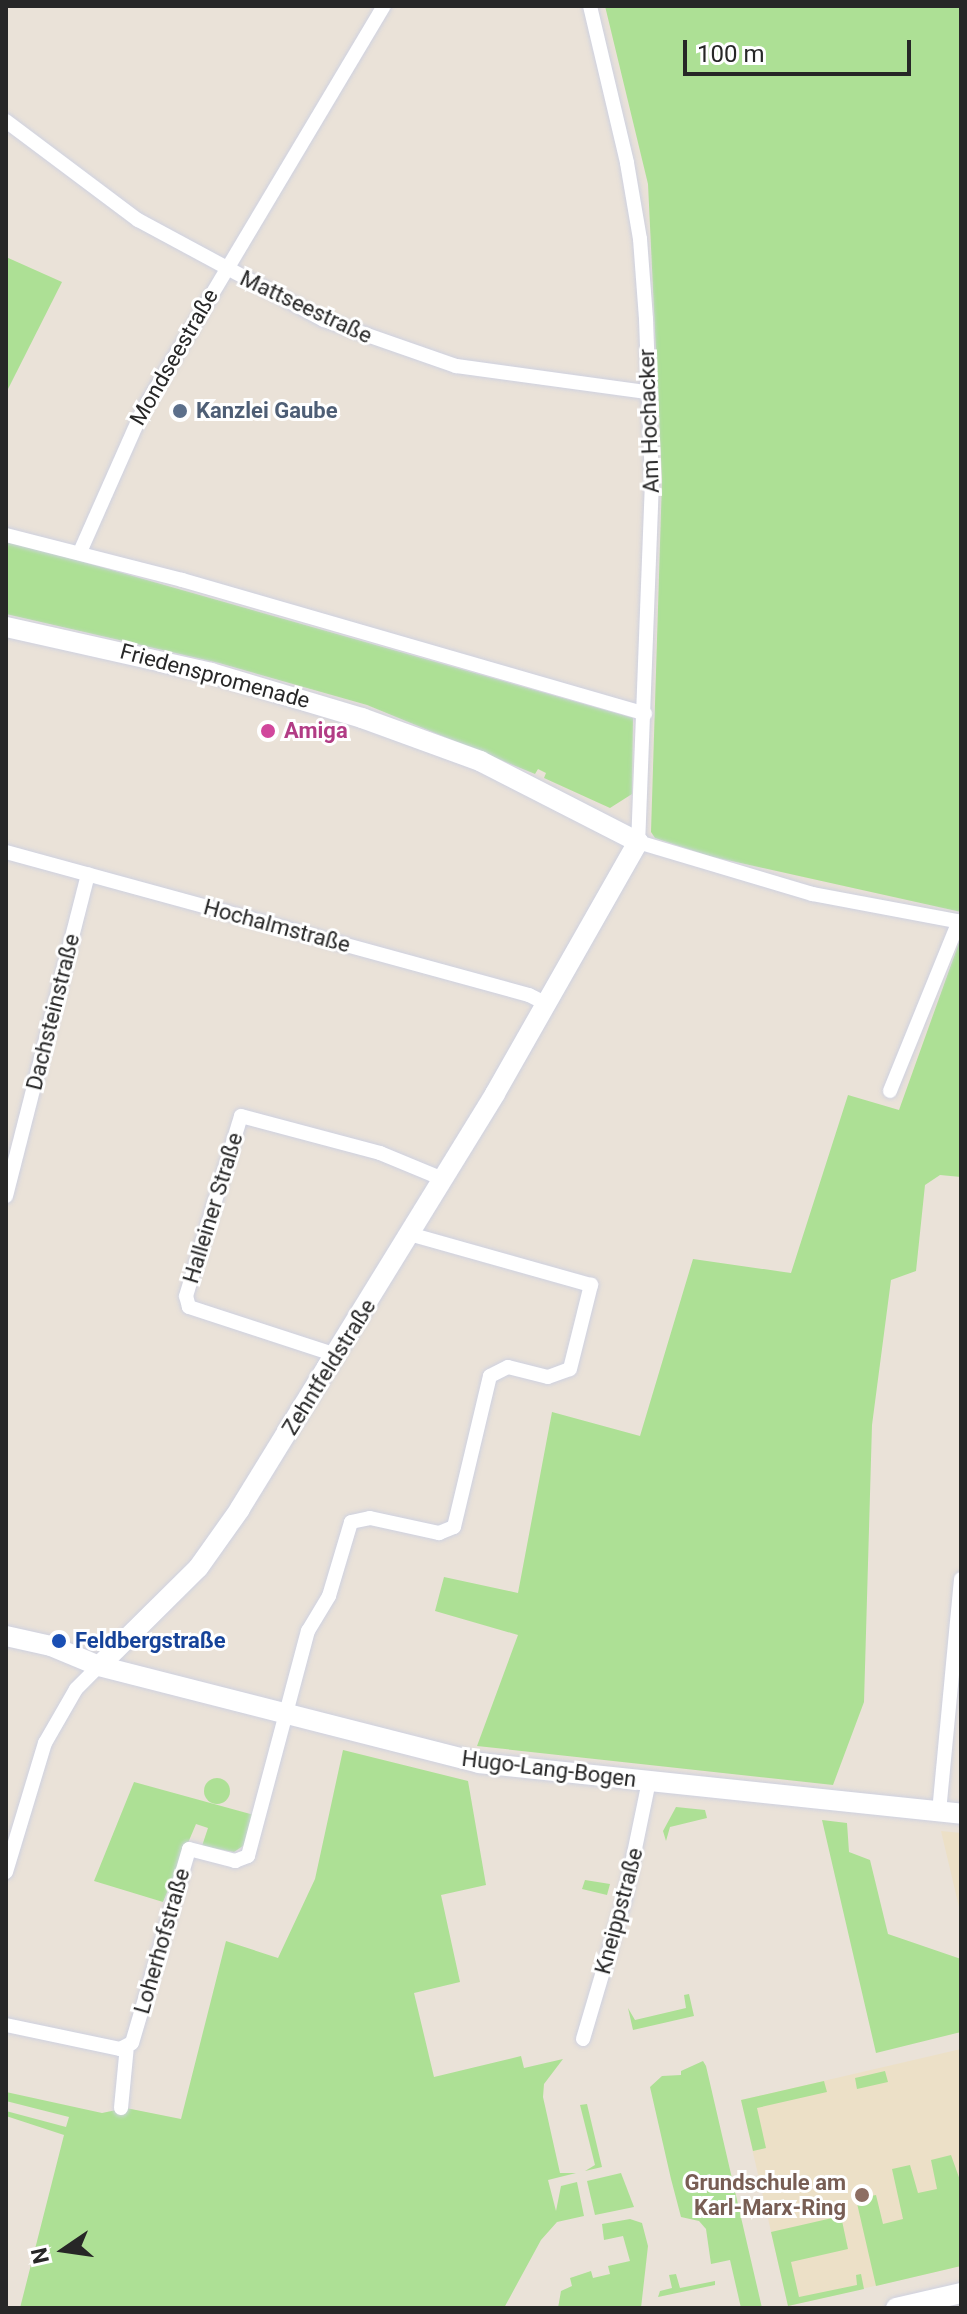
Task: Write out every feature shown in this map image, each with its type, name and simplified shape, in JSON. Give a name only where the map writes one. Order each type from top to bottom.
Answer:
[{"type":"street","name":"Mondseestraße","points":[[80,552],[138,419],[224,268],[384,6]]},
{"type":"street","name":"Am Hochacker","points":[[590,6],[640,239],[652,481],[638,842]]},
{"type":"street","name":"Mattseestraße","points":[[6,121],[100,194],[224,268],[324,320],[456,366],[647,392]]},
{"type":"street","points":[[6,535],[80,552],[645,714]]},
{"type":"street","name":"Friedenspromenade","points":[[6,627],[211,673],[362,718],[480,761],[638,842]]},
{"type":"street","points":[[638,842],[812,894],[960,922],[890,1091]]},
{"type":"street","name":"Zehntfeldstraße","points":[[6,1872],[45,1743],[76,1689],[209,1554],[443,1179],[638,842]]},
{"type":"street","name":"Hochalmstraße","points":[[6,852],[547,1004]]},
{"type":"street","name":"Dachsteinstraße","points":[[6,1196],[11,1156],[88,874]]},
{"type":"street","name":"Halleiner Straße","points":[[336,1355],[189,1307],[186,1296],[241,1116],[376,1152],[443,1179]]},
{"type":"street","points":[[289,1714],[308,1631],[329,1596],[351,1522],[370,1518],[439,1533],[454,1527],[490,1376],[508,1367],[548,1377],[564,1374],[588,1297],[591,1285],[409,1234]]},
{"type":"street","points":[[939,1812],[961,1579]]},
{"type":"street","points":[[6,1636],[51,1646],[99,1666]]},
{"type":"street","name":"Hugo-Lang-Bogen","points":[[99,1666],[479,1763],[961,1814]]},
{"type":"street","name":"Loherhofstraße","points":[[121,2108],[127,2046],[189,1849],[235,1861],[248,1856],[289,1714]]},
{"type":"street","name":"Kneippstraße","points":[[583,2039],[629,1880],[649,1781]]},
{"type":"street","points":[[6,2025],[127,2046]]},
{"type":"street","points":[[900,2308],[961,2293]]},
{"type":"shaded area","points":[[941,1831],[961,1833],[961,1926],[959,1907]]},
{"type":"shaded area","name":"Grundschule am Karl-Marx-Ring","points":[[961,2049],[961,2266],[788,2306],[741,2100]]},
{"type":"green space","points":[[605,6],[961,6],[961,912],[709,856],[655,838],[651,832],[662,479],[648,184]]},
{"type":"green space","points":[[6,257],[62,282],[6,393]]},
{"type":"green space","points":[[6,540],[633,718],[632,794],[610,808],[544,778],[546,773],[538,769],[535,774],[367,705],[219,663],[6,614]]},
{"type":"green space","points":[[961,937],[961,1177],[940,1175],[925,1185],[916,1271],[891,1280],[872,1425],[864,1702],[833,1785],[477,1746],[518,1635],[435,1611],[444,1577],[518,1593],[552,1412],[640,1436],[693,1259],[791,1273],[848,1095],[899,1110]]},
{"type":"green space","points":[[343,1750],[468,1781],[486,1885],[441,1895],[460,1982],[414,1993],[434,2077],[521,2056],[524,2068],[563,2059],[544,2084],[543,2097],[560,2173],[576,2173],[548,2180],[556,2211],[561,2186],[577,2182],[584,2216],[557,2222],[541,2240],[504,2308],[20,2308],[64,2135],[6,2116],[6,2111],[66,2127],[69,2117],[6,2101],[6,2092],[102,2113],[126,2108],[181,2119],[226,1941],[278,1958],[315,1879]]},
{"type":"green space","points":[[217,1778],[226,1782],[230,1791],[226,1800],[217,1804],[208,1800],[204,1791],[208,1782]]},
{"type":"green space","points":[[134,1782],[254,1815],[246,1844],[234,1852],[202,1846],[208,1828],[196,1824],[163,1902],[94,1881]]},
{"type":"green space","points":[[676,1807],[705,1810],[707,1818],[670,1827],[666,1841],[663,1831]]},
{"type":"green space","points":[[822,1820],[847,1823],[849,1852],[870,1860],[888,1934],[961,1959],[961,2032],[876,2053]]},
{"type":"green space","points":[[585,1880],[610,1884],[607,1895],[582,1889]]},
{"type":"green space","points":[[689,1994],[694,2016],[633,2030],[628,2008],[635,2020],[686,2008],[684,1995]]},
{"type":"green space","points":[[703,2061],[762,2308],[741,2308],[730,2260],[711,2264],[706,2229],[699,2221],[681,2217],[671,2179],[650,2087],[662,2076],[681,2075],[681,2071]]},
{"type":"green space","points":[[885,2071],[888,2082],[857,2089],[855,2078]]},
{"type":"green space","points":[[824,2081],[827,2092],[757,2108],[766,2148],[753,2151],[741,2100]]},
{"type":"green space","points":[[587,2104],[602,2167],[585,2171],[595,2165],[580,2105]]},
{"type":"green space","points":[[951,2155],[961,2183],[961,2266],[876,2286],[856,2199],[876,2195],[883,2224],[903,2219],[892,2169],[910,2165],[918,2193],[937,2189],[931,2160]]},
{"type":"green space","points":[[621,2173],[634,2207],[595,2215],[587,2181]]},
{"type":"green space","points":[[841,2216],[848,2249],[791,2262],[799,2297],[857,2285],[856,2275],[861,2274],[864,2289],[788,2306],[771,2232]]},
{"type":"green space","points":[[630,2219],[642,2223],[648,2246],[641,2308],[558,2308],[561,2291],[572,2286],[570,2278],[591,2271],[593,2278],[610,2274],[608,2266],[630,2261],[623,2236],[604,2240],[602,2224]]},
{"type":"green space","points":[[676,2274],[680,2288],[715,2281],[715,2285],[658,2297],[660,2291],[672,2288],[669,2275]]},
{"type":"place","name":"Kanzlei Gaube","points":[[180,411]]},
{"type":"place","name":"Amiga","points":[[268,731]]},
{"type":"place","name":"Feldbergstraße","points":[[59,1641]]},
{"type":"place","name":"Grundschule am Karl-Marx-Ring","points":[[862,2195]]}]
